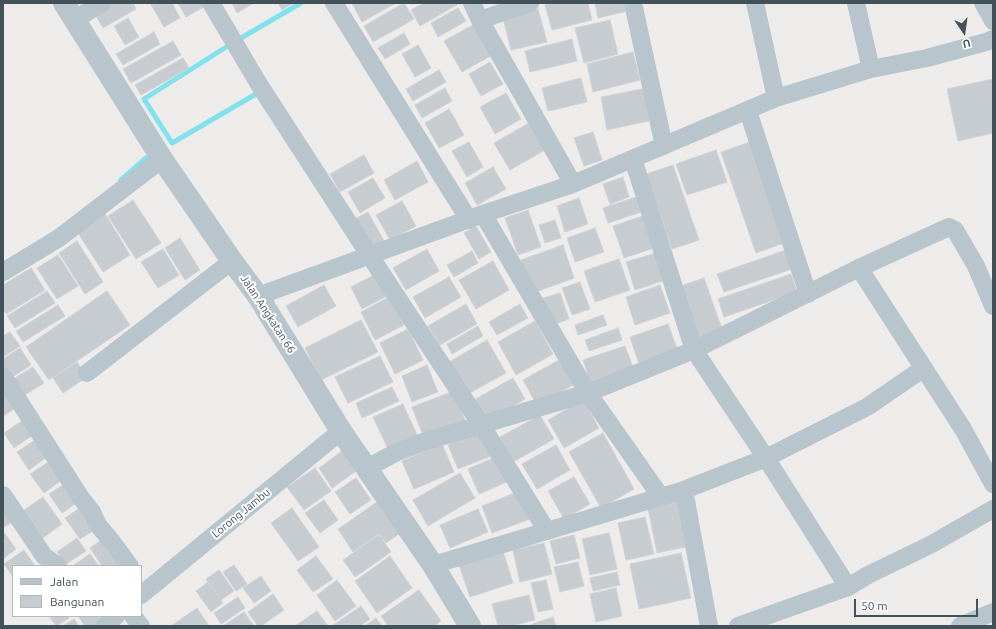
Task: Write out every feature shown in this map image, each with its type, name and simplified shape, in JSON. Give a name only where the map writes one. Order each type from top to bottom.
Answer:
[{"type":"street","points":[[69,11],[102,3]]},
{"type":"street","points":[[211,3],[263,90],[482,426],[547,531]]},
{"type":"street","points":[[334,3],[476,217],[588,393],[661,497]]},
{"type":"street","points":[[472,3],[480,20],[573,184]]},
{"type":"street","points":[[480,20],[530,3]]},
{"type":"street","points":[[633,3],[664,146]]},
{"type":"street","points":[[755,3],[776,98]]},
{"type":"street","points":[[856,3],[871,69]]},
{"type":"street","points":[[983,3],[993,21]]},
{"type":"street","name":"Jalan Angkatan 66","points":[[69,11],[158,154],[258,296],[341,431],[433,565],[470,626]]},
{"type":"street","points":[[258,296],[476,217],[573,184],[776,98],[871,69],[927,58],[993,39]]},
{"type":"street","points":[[748,111],[808,294]]},
{"type":"street","points":[[3,272],[59,238],[158,154]]},
{"type":"street","points":[[633,158],[694,350],[766,458],[848,587]]},
{"type":"street","points":[[367,468],[397,452],[426,441],[482,426],[588,393],[694,350],[858,268],[949,227],[952,227],[959,235],[976,266],[993,306]]},
{"type":"street","points":[[87,373],[232,261]]},
{"type":"street","points":[[858,268],[963,429],[993,484]]},
{"type":"street","points":[[433,565],[684,490],[766,458],[867,407],[924,368]]},
{"type":"street","points":[[3,376],[77,492],[92,512],[98,525],[113,542],[129,565]]},
{"type":"street","name":"Lorong Jambu","points":[[143,589],[341,431]]},
{"type":"street","points":[[684,490],[709,626]]},
{"type":"street","points":[[3,496],[44,556],[57,565]]},
{"type":"street","points":[[738,626],[848,587],[930,545],[993,509]]},
{"type":"street","points":[[960,626],[993,612]]},
{"type":"street","points":[[134,617],[141,626]]},
{"type":"building","points":[[114,3],[133,3],[136,9],[103,28],[95,14]]},
{"type":"building","points":[[150,3],[172,3],[180,18],[164,27]]},
{"type":"building","points":[[178,3],[206,3],[207,5],[186,17]]},
{"type":"building","points":[[232,3],[254,3],[237,13]]},
{"type":"building","points":[[278,3],[293,3],[282,10]]},
{"type":"building","points":[[352,3],[396,3],[362,22]]},
{"type":"building","points":[[404,3],[414,19],[373,42],[364,26]]},
{"type":"building","points":[[424,3],[460,3],[420,26],[411,10]]},
{"type":"building","points":[[551,3],[588,3],[592,20],[552,30],[545,5]]},
{"type":"building","points":[[595,3],[631,3],[632,10],[598,18]]},
{"type":"building","points":[[458,8],[466,21],[438,37],[431,23]]},
{"type":"building","points":[[538,9],[547,42],[511,50],[503,18]]},
{"type":"building","points":[[128,18],[139,37],[125,45],[114,26]]},
{"type":"building","points":[[610,20],[618,54],[584,63],[575,28]]},
{"type":"building","points":[[478,22],[496,53],[462,72],[444,41]]},
{"type":"building","points":[[154,32],[160,44],[123,65],[116,54]]},
{"type":"building","points":[[404,33],[410,44],[385,59],[378,48]]},
{"type":"building","points":[[572,39],[577,61],[530,72],[525,51]]},
{"type":"building","points":[[173,41],[181,55],[131,83],[123,69]]},
{"type":"building","points":[[418,45],[431,68],[415,77],[402,54]]},
{"type":"building","points":[[633,52],[640,80],[593,92],[587,64]]},
{"type":"building","points":[[183,58],[189,68],[141,95],[135,85]]},
{"type":"building","points":[[490,62],[503,84],[481,96],[469,74]]},
{"type":"building","points":[[439,70],[446,82],[413,101],[406,89]]},
{"type":"building","points":[[581,78],[587,102],[548,111],[542,88]]},
{"type":"building","points":[[993,79],[993,133],[958,141],[947,89]]},
{"type":"building","points":[[445,88],[452,101],[422,118],[415,105]]},
{"type":"building","points":[[647,88],[653,120],[607,130],[601,97]]},
{"type":"building","points":[[506,93],[521,119],[495,134],[480,107]]},
{"type":"building","points":[[449,109],[464,135],[439,148],[425,123]]},
{"type":"building","points":[[529,123],[545,150],[510,170],[494,143]]},
{"type":"building","points":[[593,132],[602,160],[584,166],[574,138]]},
{"type":"building","points":[[469,142],[483,167],[467,177],[452,151]]},
{"type":"building","points":[[750,142],[784,243],[756,253],[721,152]]},
{"type":"building","points":[[716,150],[727,182],[687,195],[676,164]]},
{"type":"building","points":[[364,155],[374,173],[340,192],[330,174]]},
{"type":"building","points":[[417,161],[428,182],[395,200],[384,180]]},
{"type":"building","points":[[673,165],[699,240],[672,249],[646,174]]},
{"type":"building","points":[[493,167],[506,189],[477,205],[465,183]]},
{"type":"building","points":[[623,177],[629,197],[610,204],[603,184]]},
{"type":"building","points":[[373,178],[385,198],[360,213],[348,192]]},
{"type":"building","points":[[642,195],[647,210],[608,223],[603,208]]},
{"type":"building","points":[[579,198],[588,224],[565,232],[557,206]]},
{"type":"building","points":[[133,200],[161,243],[136,259],[108,216]]},
{"type":"building","points":[[402,201],[416,226],[390,240],[376,215]]},
{"type":"building","points":[[528,210],[541,247],[518,255],[505,218]]},
{"type":"building","points":[[104,212],[130,255],[103,272],[76,230]]},
{"type":"building","points":[[368,212],[384,241],[370,249],[353,220]]},
{"type":"building","points":[[649,214],[660,246],[624,258],[613,226]]},
{"type":"building","points":[[555,220],[561,238],[545,243],[539,225]]},
{"type":"building","points":[[476,226],[491,252],[479,259],[464,233]]},
{"type":"building","points":[[595,228],[604,252],[575,262],[567,238]]},
{"type":"building","points":[[180,238],[200,270],[185,280],[165,248]]},
{"type":"building","points":[[77,241],[103,282],[85,294],[59,253]]},
{"type":"building","points":[[563,245],[574,278],[533,293],[521,260]]},
{"type":"building","points":[[163,249],[179,275],[158,288],[141,262]]},
{"type":"building","points":[[427,249],[439,271],[406,290],[393,268]]},
{"type":"building","points":[[789,249],[795,268],[724,292],[717,274]]},
{"type":"building","points":[[472,251],[478,263],[454,277],[447,265]]},
{"type":"building","points":[[656,253],[665,280],[635,290],[626,262]]},
{"type":"building","points":[[58,255],[78,286],[57,299],[37,268]]},
{"type":"building","points":[[619,259],[630,290],[595,302],[584,271]]},
{"type":"building","points":[[493,261],[509,290],[476,309],[459,280]]},
{"type":"building","points":[[31,268],[45,290],[6,314],[3,309],[3,285]]},
{"type":"building","points":[[376,274],[387,296],[362,309],[351,287]]},
{"type":"building","points":[[791,274],[797,292],[724,317],[718,299]]},
{"type":"building","points":[[449,277],[461,297],[425,318],[413,297]]},
{"type":"building","points":[[704,278],[724,335],[698,344],[678,287]]},
{"type":"building","points":[[580,282],[590,309],[572,315],[562,288]]},
{"type":"building","points":[[324,285],[336,306],[298,327],[286,306]]},
{"type":"building","points":[[660,285],[670,313],[635,325],[626,297]]},
{"type":"building","points":[[47,291],[55,303],[15,328],[7,316]]},
{"type":"building","points":[[107,291],[130,325],[49,380],[26,347]]},
{"type":"building","points":[[560,293],[569,319],[552,325],[543,298]]},
{"type":"building","points":[[389,297],[404,325],[375,340],[361,312]]},
{"type":"building","points":[[466,304],[477,324],[440,345],[428,326]]},
{"type":"building","points":[[520,304],[528,318],[497,335],[489,322]]},
{"type":"building","points":[[58,305],[65,316],[23,342],[16,331]]},
{"type":"building","points":[[603,315],[607,325],[578,335],[575,325]]},
{"type":"building","points":[[361,320],[378,352],[321,380],[305,348]]},
{"type":"building","points":[[535,321],[553,354],[516,375],[498,342]]},
{"type":"building","points":[[668,324],[678,351],[639,364],[630,337]]},
{"type":"building","points":[[478,326],[483,336],[452,354],[447,344]]},
{"type":"building","points":[[618,328],[622,340],[589,351],[585,340]]},
{"type":"building","points":[[408,329],[423,360],[395,374],[380,343]]},
{"type":"building","points":[[10,332],[20,346],[3,357],[3,336]]},
{"type":"building","points":[[487,340],[506,373],[468,394],[449,362]]},
{"type":"building","points":[[625,346],[634,370],[591,384],[583,360]]},
{"type":"building","points":[[20,348],[31,365],[9,379],[3,369],[3,359]]},
{"type":"building","points":[[380,356],[393,382],[348,403],[335,377]]},
{"type":"building","points":[[559,360],[573,385],[537,405],[523,380]]},
{"type":"building","points":[[77,362],[87,377],[63,393],[53,378]]},
{"type":"building","points":[[427,365],[438,392],[412,402],[402,376]]},
{"type":"building","points":[[33,367],[44,383],[20,398],[10,381]]},
{"type":"building","points":[[513,378],[525,399],[486,421],[474,400]]},
{"type":"building","points":[[392,387],[399,401],[362,418],[356,403]]},
{"type":"building","points":[[3,388],[19,406],[3,416]]},
{"type":"building","points":[[454,391],[466,423],[424,438],[412,407]]},
{"type":"building","points":[[583,400],[599,428],[564,448],[548,420]]},
{"type":"building","points":[[403,404],[418,437],[389,451],[373,417]]},
{"type":"building","points":[[540,415],[554,439],[513,462],[500,437]]},
{"type":"building","points":[[23,420],[33,435],[14,448],[4,433]]},
{"type":"building","points":[[481,431],[491,456],[458,469],[448,445]]},
{"type":"building","points":[[603,433],[634,489],[601,508],[569,452]]},
{"type":"building","points":[[35,440],[47,457],[29,470],[17,452]]},
{"type":"building","points":[[442,444],[454,472],[414,489],[402,461]]},
{"type":"building","points":[[556,445],[570,470],[537,489],[522,464]]},
{"type":"building","points":[[342,451],[356,471],[332,488],[319,468]]},
{"type":"building","points":[[498,456],[509,481],[479,494],[468,469]]},
{"type":"building","points":[[50,461],[63,479],[44,493],[30,474]]},
{"type":"building","points":[[315,468],[331,491],[304,510],[287,487]]},
{"type":"building","points":[[460,473],[475,498],[428,526],[413,500]]},
{"type":"building","points":[[574,477],[590,504],[564,519],[548,491]]},
{"type":"building","points":[[356,478],[371,500],[350,514],[335,492]]},
{"type":"building","points":[[66,483],[78,502],[62,513],[49,494]]},
{"type":"building","points":[[520,491],[530,519],[492,533],[482,506]]},
{"type":"building","points":[[43,497],[62,524],[40,540],[21,512]]},
{"type":"building","points":[[324,500],[338,520],[320,533],[305,513]]},
{"type":"building","points":[[680,500],[690,546],[657,553],[648,508]]},
{"type":"building","points":[[377,502],[399,534],[386,543],[379,534],[353,552],[338,529]]},
{"type":"building","points":[[81,507],[96,529],[80,539],[65,518]]},
{"type":"building","points":[[292,508],[319,547],[298,561],[271,523]]},
{"type":"building","points":[[3,509],[12,522],[3,528]]},
{"type":"building","points":[[478,509],[488,532],[450,548],[440,525]]},
{"type":"building","points":[[645,517],[654,554],[626,560],[618,523]]},
{"type":"building","points":[[3,531],[16,549],[3,559]]},
{"type":"building","points":[[609,533],[617,569],[590,575],[582,539]]},
{"type":"building","points":[[379,535],[391,552],[355,577],[343,560]]},
{"type":"building","points":[[574,535],[580,558],[556,564],[550,541]]},
{"type":"building","points":[[77,538],[86,551],[66,564],[57,552]]},
{"type":"building","points":[[103,539],[121,565],[101,565],[90,548]]},
{"type":"building","points":[[544,543],[552,574],[520,582],[513,550]]},
{"type":"building","points":[[24,550],[34,565],[12,565],[12,576],[4,564]]},
{"type":"building","points":[[503,551],[513,583],[470,597],[459,565]]},
{"type":"building","points":[[681,553],[691,598],[639,609],[630,564]]},
{"type":"building","points":[[90,554],[98,565],[74,565]]},
{"type":"building","points":[[316,556],[333,579],[313,592],[297,570]]},
{"type":"building","points":[[390,556],[412,588],[377,613],[355,581]]},
{"type":"building","points":[[578,562],[584,586],[560,592],[554,567]]},
{"type":"building","points":[[234,565],[247,584],[236,591],[223,572]]},
{"type":"building","points":[[219,570],[234,591],[221,600],[206,579]]},
{"type":"building","points":[[617,572],[620,585],[593,591],[590,578]]},
{"type":"building","points":[[261,576],[271,591],[254,603],[243,588]]},
{"type":"building","points":[[337,580],[356,606],[335,621],[317,595]]},
{"type":"building","points":[[546,580],[553,609],[538,612],[531,583]]},
{"type":"building","points":[[208,582],[223,603],[211,612],[196,591]]},
{"type":"building","points":[[616,588],[622,616],[596,622],[590,594]]},
{"type":"building","points":[[419,590],[441,621],[434,626],[388,626],[381,616]]},
{"type":"building","points":[[273,594],[284,610],[261,626],[258,626],[248,612]]},
{"type":"building","points":[[529,595],[535,620],[511,626],[498,626],[492,604]]},
{"type":"building","points":[[238,597],[245,608],[221,624],[214,613]]},
{"type":"building","points":[[361,606],[370,619],[360,626],[332,626]]},
{"type":"building","points":[[197,608],[209,626],[171,626]]},
{"type":"building","points":[[317,611],[328,626],[295,626]]},
{"type":"building","points":[[244,612],[254,626],[223,626]]},
{"type":"building","points":[[50,617],[69,618],[56,626]]},
{"type":"building","points":[[79,617],[99,617],[102,622],[97,626],[85,626]]},
{"type":"building","points":[[553,617],[556,626],[527,626]]},
{"type":"building","points":[[376,618],[382,626],[365,626]]},
{"type":"building","points":[[74,619],[79,626],[63,626]]},
{"type":"waterway","points":[[241,38],[301,3]]},
{"type":"waterway","points":[[231,44],[144,99],[172,143],[256,94]]},
{"type":"waterway","points":[[121,180],[146,158]]}]
